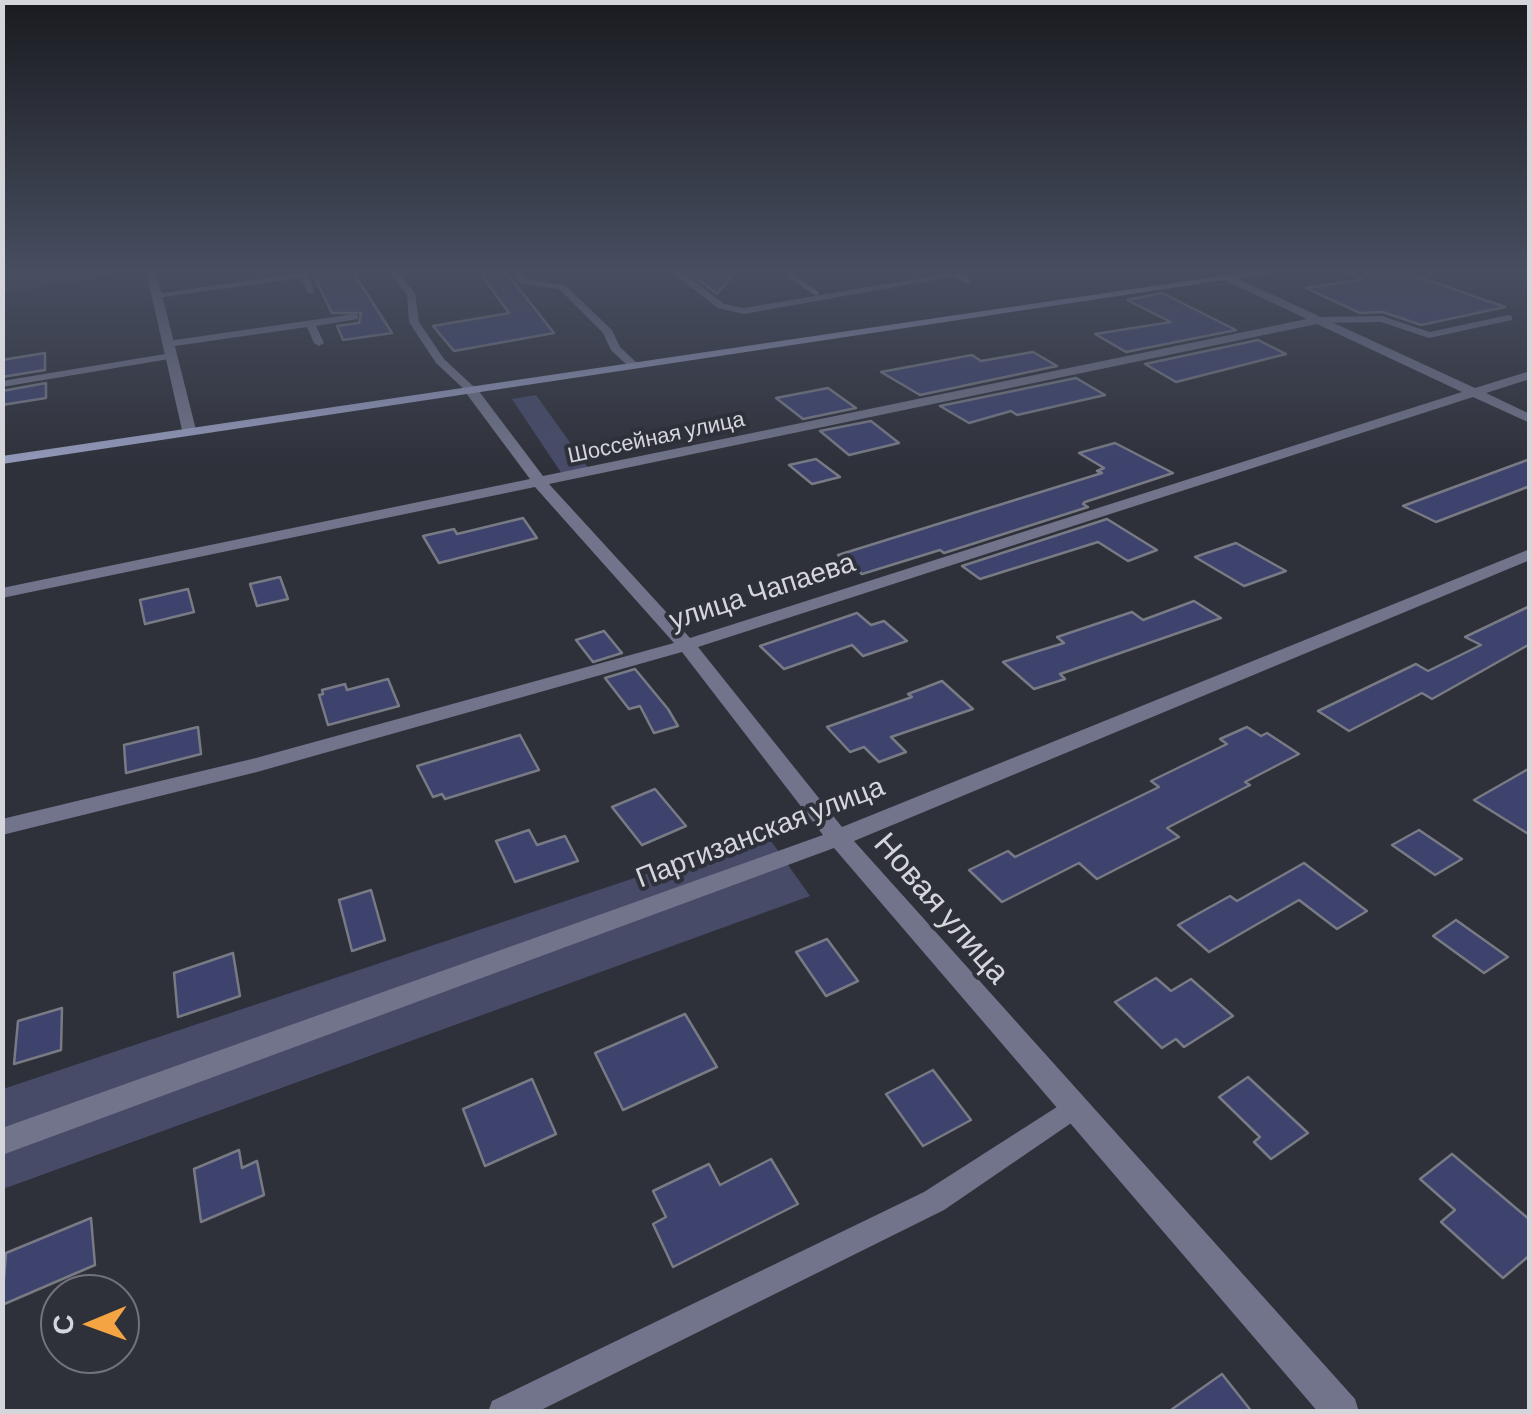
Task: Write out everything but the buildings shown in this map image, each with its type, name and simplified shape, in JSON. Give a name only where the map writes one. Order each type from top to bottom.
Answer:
[{"type":"main road","points":[[2,460],[825,337]]},
{"type":"street","points":[[167,337],[189,430]]},
{"type":"street","name":"Шоссейная улица","points":[[2,592],[1238,337]]},
{"type":"street","points":[[1355,337],[1530,419]]},
{"type":"street","name":"улица Чапаева","points":[[2,827],[257,765],[686,645],[1530,375]]},
{"type":"street","name":"Новая улица","points":[[470,388],[540,484],[686,645],[838,838],[1342,1412]]},
{"type":"street","name":"Партизанская улица","points":[[2,1142],[838,838],[1530,554]]},
{"type":"lane","points":[[2,384],[237,337]]},
{"type":"lane","points":[[316,337],[319,343]]},
{"type":"lane","points":[[424,337],[440,360],[470,388]]},
{"type":"lane","points":[[610,337],[632,365]]},
{"type":"lane","points":[[503,1412],[934,1202],[1074,1107]]},
{"type":"shaded area","points":[[536,395],[589,469],[562,474],[512,399]]},
{"type":"shaded area","points":[[766,834],[810,896],[3,1189],[3,1089]]}]
